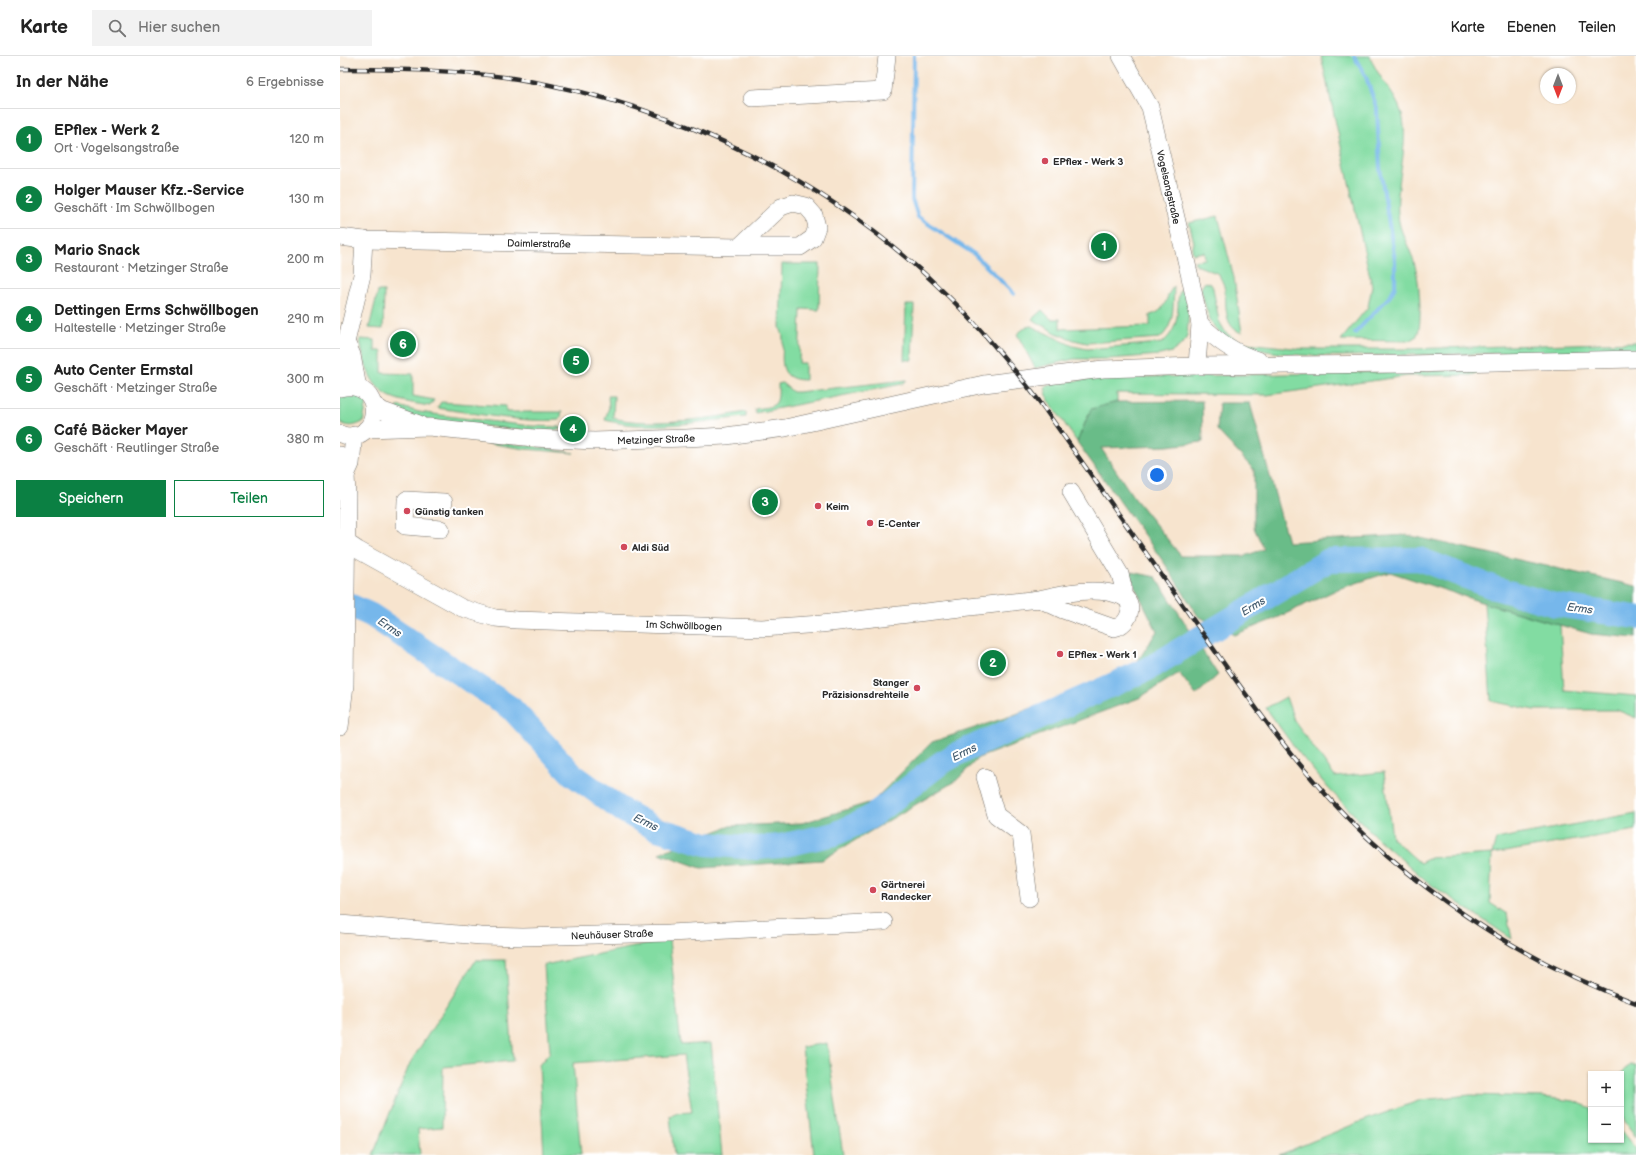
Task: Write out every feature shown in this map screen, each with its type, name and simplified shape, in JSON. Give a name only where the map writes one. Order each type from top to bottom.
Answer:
[{"type":"street","points":[[752,98],[883,91],[887,56]]},
{"type":"street","name":"Vogelsangstraße","points":[[1121,56],[1150,107],[1200,324],[1197,366]]},
{"type":"street","name":"Daimlerstraße","points":[[340,237],[364,240],[739,247]]},
{"type":"street","points":[[340,383],[343,355],[347,344],[350,323],[362,275],[364,240]]},
{"type":"street","points":[[1200,324],[1216,340],[1229,348],[1245,356],[1273,365]]},
{"type":"street","points":[[340,388],[348,386],[358,388],[352,355],[347,344]]},
{"type":"street","name":"Metzinger Straße","points":[[354,433],[429,428],[558,440],[617,441],[686,438],[740,434],[785,428],[984,384],[1103,369],[1197,366],[1407,364],[1636,359]]},
{"type":"street","name":"Metzinger Straße","points":[[358,388],[366,392],[374,405],[382,411],[429,428]]},
{"type":"street","points":[[340,727],[345,685],[346,583],[343,540],[346,475],[351,464],[354,433],[373,420],[374,405]]},
{"type":"street","points":[[340,455],[341,464],[346,475]]},
{"type":"street","points":[[1039,599],[1063,610],[1114,628],[1121,626],[1127,620],[1130,610],[1124,597],[1120,574],[1071,492]]},
{"type":"street","points":[[441,529],[405,526],[406,500],[444,502]]},
{"type":"street","name":"Im Schwöllbogen","points":[[343,540],[358,550],[462,608],[495,618],[516,620],[762,628],[821,624],[1039,599],[1071,592],[1106,592],[1124,597]]},
{"type":"street","points":[[985,777],[996,814],[1021,834],[1029,898]]},
{"type":"street","name":"Neuhäuser Straße","points":[[340,924],[481,936],[523,936],[662,933],[884,922]]},
{"type":"green space","points":[[1321,56],[1370,56],[1377,71],[1399,106],[1402,114],[1404,141],[1399,185],[1398,213],[1400,226],[1415,266],[1420,301],[1419,330],[1414,338],[1407,341],[1341,340],[1368,307],[1372,286]]},
{"type":"green space","points":[[1218,216],[1234,278],[1242,333],[1235,330],[1228,320],[1224,286],[1219,274],[1196,265],[1194,261],[1205,259],[1204,252],[1193,254],[1192,250],[1194,242],[1189,223]]},
{"type":"green space","points":[[782,264],[820,264],[819,310],[801,309],[799,363],[805,363],[805,380],[796,379],[789,376],[783,367],[783,337],[780,327]]},
{"type":"green space","points":[[1205,282],[1211,284],[1213,288],[1219,321],[1226,333],[1235,339],[1247,343],[1302,349],[1408,349],[1636,342],[1636,351],[1341,356],[1314,356],[1272,352],[1245,346],[1224,337],[1217,330],[1210,320],[1204,301],[1201,288]]},
{"type":"green space","points":[[1174,286],[1171,321],[1165,333],[1160,338],[1087,343],[1056,333],[1032,319],[1042,310],[1051,319],[1060,319],[1060,329],[1150,326],[1150,315],[1156,313],[1163,307]]},
{"type":"green space","points":[[1181,290],[1184,291],[1188,300],[1187,339],[1172,352],[1160,355],[1108,359],[1074,359],[1035,368],[1017,334],[1026,327],[1031,326],[1073,346],[1087,349],[1162,343],[1173,331],[1177,317],[1178,298]]},
{"type":"green space","points":[[378,291],[384,291],[383,329],[369,328]]},
{"type":"green space","points":[[906,305],[914,305],[912,360],[904,360]]},
{"type":"green space","points":[[360,339],[375,340],[375,351],[382,351],[382,373],[413,374],[413,396],[434,400],[430,406],[396,399],[377,387],[365,364]]},
{"type":"green space","points":[[1476,370],[1479,373],[1471,375],[1408,376],[1267,395],[1117,393],[1117,402],[1091,409],[1077,442],[1048,399],[1045,387],[1059,382],[1104,378]]},
{"type":"green space","points":[[907,380],[902,384],[755,413],[755,409],[772,406],[775,404],[778,397],[778,384],[782,383],[793,392],[798,392]]},
{"type":"green space","points":[[351,392],[367,402],[363,422],[349,426],[340,422],[340,396]]},
{"type":"green space","points":[[608,396],[614,396],[613,418],[627,421],[679,421],[746,412],[746,417],[693,423],[657,425],[622,423],[605,420],[609,407]]},
{"type":"green space","points":[[1202,401],[1203,442],[1167,446],[1101,448],[1132,495],[1181,556],[1245,556],[1264,549],[1254,528],[1254,470],[1217,430],[1219,403],[1250,403],[1288,542],[1407,535],[1636,586],[1636,638],[1591,634],[1484,603],[1390,572],[1338,589],[1279,617],[1234,635],[1198,616],[1165,564],[1077,442],[1091,409],[1117,402]]},
{"type":"green space","points":[[441,402],[506,406],[506,412],[562,412],[560,420],[546,421],[515,419],[437,408]]},
{"type":"green space","points":[[398,406],[419,412],[531,426],[560,427],[562,429],[541,432],[429,420],[397,412]]},
{"type":"green space","points":[[475,441],[526,445],[574,453],[525,449]]},
{"type":"green space","points":[[1127,571],[1156,577],[1218,675],[1196,695],[1179,673],[1139,698],[978,758],[957,780],[822,860],[701,868],[659,853],[730,826],[802,823],[872,802],[932,742],[1011,716],[1132,670],[1157,631]]},
{"type":"green space","points":[[1484,603],[1560,625],[1564,690],[1636,696],[1636,718],[1617,710],[1534,710],[1491,701]]},
{"type":"green space","points":[[1286,697],[1294,720],[1335,777],[1384,772],[1392,838],[1420,863],[1430,858],[1492,854],[1490,903],[1507,914],[1512,939],[1430,884],[1378,839],[1329,789],[1294,747],[1266,708]]},
{"type":"green space","points":[[1636,813],[1636,830],[1492,854],[1496,839]]},
{"type":"green space","points":[[669,940],[681,1045],[711,1043],[722,1155],[674,1155],[670,1116],[678,1113],[692,1112],[683,1055],[573,1063],[581,1155],[544,1155],[539,1065],[550,1052],[544,965]]},
{"type":"green space","points":[[476,960],[506,960],[513,1061],[443,1067],[442,1127],[418,1129],[420,1155],[373,1155],[410,1063]]},
{"type":"green space","points":[[827,1043],[843,1155],[814,1155],[802,1047]]},
{"type":"green space","points":[[1631,1065],[1636,1065],[1636,1137],[1624,1120],[1624,1071]]},
{"type":"green space","points":[[1470,1095],[1541,1097],[1574,1101],[1588,1107],[1588,1143],[1624,1143],[1624,1135],[1636,1149],[1636,1155],[1279,1155],[1357,1123],[1421,1100]]},
{"type":"waterway","points":[[914,56],[912,199],[918,217],[974,254],[1014,294]]},
{"type":"waterway","points":[[1354,56],[1366,77],[1377,109],[1380,168],[1395,261],[1395,287],[1390,296],[1355,333]]},
{"type":"waterway","name":"Erms","points":[[340,601],[371,615],[511,708],[572,774],[622,810],[654,828],[706,844],[757,848],[780,846],[835,834],[869,818],[941,763],[959,753],[1148,669],[1329,560],[1419,559],[1495,588],[1555,605],[1636,617]]},
{"type":"railway","points":[[340,69],[429,71],[496,76],[578,91],[637,108],[695,129],[750,155],[804,184],[855,218],[904,255],[949,297],[985,334],[1039,401],[1251,702],[1295,759],[1342,813],[1368,838],[1429,889],[1494,934],[1563,972],[1636,1003]]},
{"type":"place","name":"EPflex - Werk 3","points":[[1045,161]]},
{"type":"place","name":"EPflex - Werk 2","points":[[1104,246]]},
{"type":"place","name":"Café Bäcker Mayer","points":[[403,344]]},
{"type":"place","name":"Auto Center Ermstal","points":[[576,361]]},
{"type":"place","name":"Dettingen Erms Schwöllbogen","points":[[573,429]]},
{"type":"place","name":"Mario Snack","points":[[765,502]]},
{"type":"place","name":"Keim","points":[[818,506]]},
{"type":"place","name":"Günstig tanken","points":[[407,511]]},
{"type":"place","name":"E-Center","points":[[870,523]]},
{"type":"place","name":"Aldi Süd","points":[[624,547]]},
{"type":"place","name":"EPflex - Werk 1","points":[[1060,654]]},
{"type":"place","name":"Holger Mauser Kfz.-Service","points":[[993,663]]},
{"type":"place","name":"Stanger Präzisionsdrehteile","points":[[917,688]]},
{"type":"place","name":"Gärtnerei Randecker","points":[[873,890]]}]
